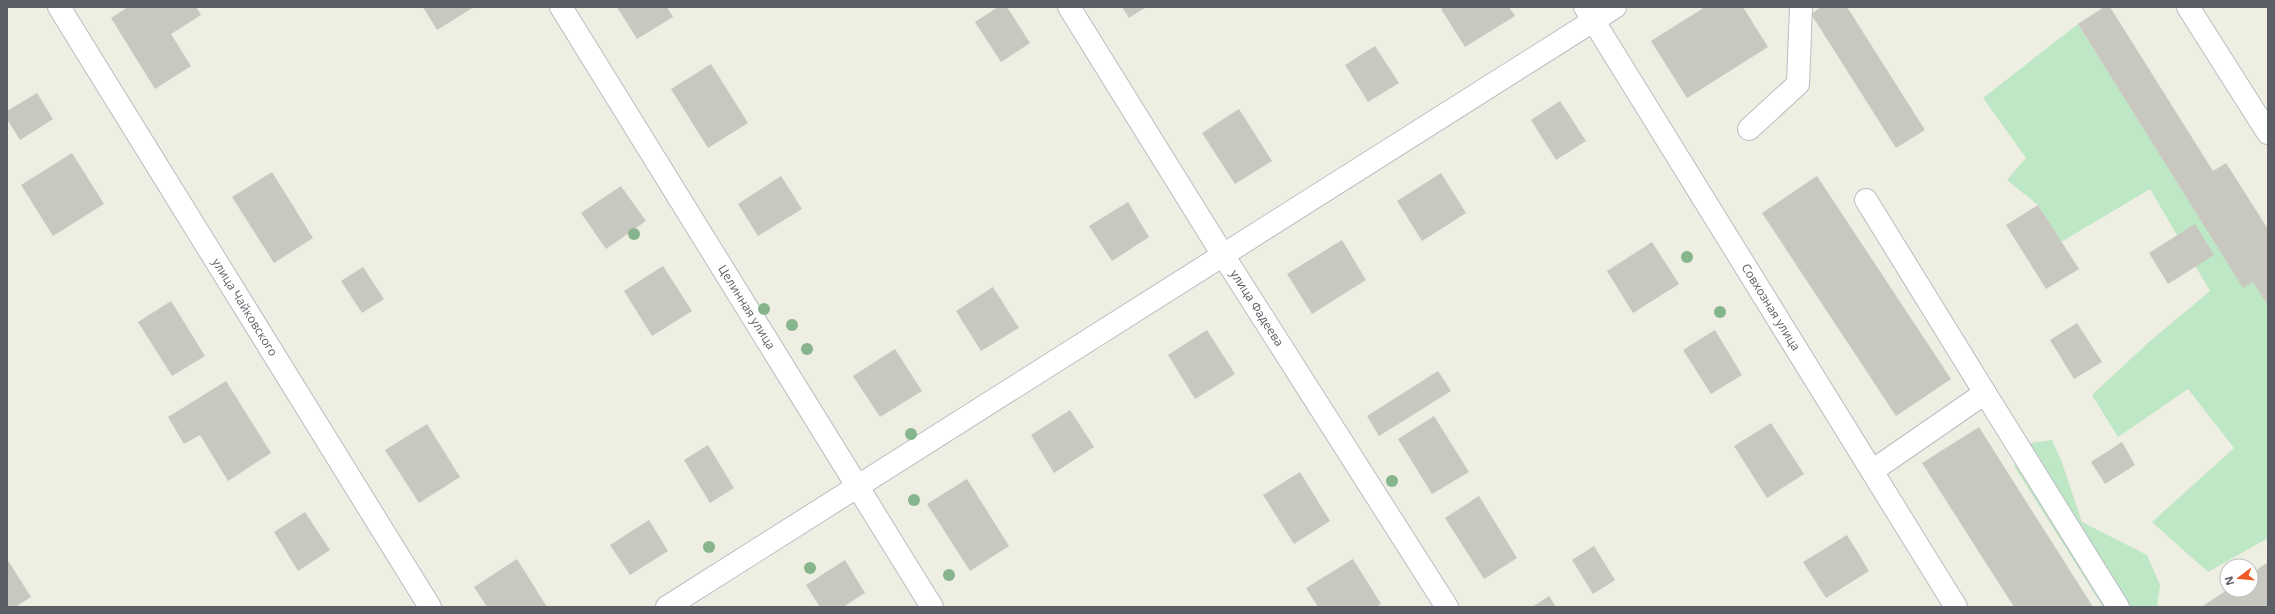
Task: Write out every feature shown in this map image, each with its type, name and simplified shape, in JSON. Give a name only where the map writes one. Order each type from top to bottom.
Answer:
[{"type":"street","name":"улица Чайковского","points":[[59,7],[430,607]]},
{"type":"street","name":"Целинная улица","points":[[561,7],[932,607]]},
{"type":"street","name":"улица Фадеева","points":[[1069,7],[1223,255],[1447,607]]},
{"type":"street","points":[[667,607],[1223,255],[1589,14],[1614,7]]},
{"type":"street","points":[[1749,129],[1798,84],[1801,7]]},
{"type":"street","points":[[2188,7],[2268,133]]},
{"type":"street","name":"Совхозная улица","points":[[1589,14],[1956,607]]},
{"type":"street","points":[[1866,200],[2118,607]]},
{"type":"street","points":[[1872,471],[1985,393]]},
{"type":"green space","points":[[2078,24],[2243,287],[2253,282],[2268,306],[2268,538],[2233,558],[2219,558],[2219,566],[2208,572],[2152,522],[2234,448],[2188,389],[2118,437],[2092,395],[2149,342],[2210,291],[2150,189],[2061,242],[2038,205],[2007,180],[2026,158],[1983,98]]},
{"type":"green space","points":[[2052,440],[2061,460],[2082,522],[2147,555],[2160,585],[2157,607],[2103,607],[2014,466],[2031,443]]},
{"type":"building","points":[[128,7],[196,7],[201,15],[171,34],[191,66],[155,89],[111,18]]},
{"type":"building","points":[[423,7],[474,7],[437,30]]},
{"type":"building","points":[[617,7],[667,7],[673,17],[637,39]]},
{"type":"building","points":[[998,7],[1007,7],[1030,43],[1001,62],[975,22]]},
{"type":"building","points":[[1122,7],[1146,7],[1129,18]]},
{"type":"building","points":[[1445,7],[1509,7],[1515,16],[1465,47],[1441,9]]},
{"type":"building","points":[[1705,7],[1743,7],[1768,47],[1687,98],[1651,41]]},
{"type":"building","points":[[1821,7],[1847,7],[1925,130],[1896,148],[1811,14]]},
{"type":"building","points":[[2104,7],[2110,7],[2213,171],[2226,163],[2268,229],[2268,306],[2253,282],[2243,288],[2078,24]]},
{"type":"building","points":[[1375,46],[1399,83],[1368,102],[1345,65]]},
{"type":"building","points":[[711,64],[748,123],[708,148],[671,89]]},
{"type":"building","points":[[37,93],[53,119],[20,140],[7,119],[7,111]]},
{"type":"building","points":[[1560,101],[1586,141],[1556,160],[1531,120]]},
{"type":"building","points":[[1239,109],[1272,161],[1235,184],[1202,133]]},
{"type":"building","points":[[72,153],[104,204],[53,236],[21,185]]},
{"type":"building","points":[[272,172],[313,238],[274,263],[232,197]]},
{"type":"building","points":[[1441,173],[1466,213],[1422,241],[1397,201]]},
{"type":"building","points":[[781,176],[802,209],[758,236],[738,204]]},
{"type":"building","points":[[1817,176],[1951,379],[1896,416],[1762,213]]},
{"type":"building","points":[[621,186],[646,221],[606,249],[581,213]]},
{"type":"building","points":[[1128,202],[1149,237],[1112,261],[1089,226]]},
{"type":"building","points":[[2038,205],[2079,269],[2046,289],[2006,225]]},
{"type":"building","points":[[2195,224],[2214,255],[2168,284],[2149,253]]},
{"type":"building","points":[[1342,240],[1366,280],[1312,314],[1287,274]]},
{"type":"building","points":[[1652,242],[1679,284],[1633,313],[1607,271]]},
{"type":"building","points":[[663,266],[692,311],[652,336],[624,291]]},
{"type":"building","points":[[363,267],[384,299],[362,313],[341,281]]},
{"type":"building","points":[[993,287],[1019,328],[981,351],[956,311]]},
{"type":"building","points":[[171,301],[205,356],[172,376],[138,322]]},
{"type":"building","points":[[2077,323],[2102,362],[2074,379],[2050,340]]},
{"type":"building","points":[[1207,330],[1235,374],[1195,399],[1168,355]]},
{"type":"building","points":[[1715,330],[1742,375],[1711,394],[1683,350]]},
{"type":"building","points":[[895,349],[922,391],[880,417],[853,376]]},
{"type":"building","points":[[1438,371],[1451,391],[1379,436],[1367,416]]},
{"type":"building","points":[[226,381],[271,453],[228,481],[200,435],[184,444],[168,417]]},
{"type":"building","points":[[1070,410],[1094,447],[1054,473],[1031,435]]},
{"type":"building","points":[[1434,416],[1469,472],[1432,494],[1398,439]]},
{"type":"building","points":[[1771,423],[1804,474],[1767,498],[1734,446]]},
{"type":"building","points":[[427,424],[460,477],[419,503],[385,450]]},
{"type":"building","points":[[1979,427],[2093,607],[2014,607],[1922,463]]},
{"type":"building","points":[[2122,442],[2135,465],[2105,484],[2091,462]]},
{"type":"building","points":[[708,445],[734,488],[710,503],[684,460]]},
{"type":"building","points":[[1300,472],[1330,521],[1294,544],[1263,495]]},
{"type":"building","points":[[967,479],[1009,546],[970,571],[927,504]]},
{"type":"building","points":[[1479,496],[1517,558],[1484,579],[1445,518]]},
{"type":"building","points":[[305,512],[330,550],[298,571],[274,532]]},
{"type":"building","points":[[649,520],[668,551],[630,575],[610,545]]},
{"type":"building","points":[[1847,535],[1869,571],[1826,598],[1803,562]]},
{"type":"building","points":[[1594,546],[1615,580],[1593,594],[1572,560]]},
{"type":"building","points":[[7,559],[31,597],[15,607],[7,607]]},
{"type":"building","points":[[517,559],[547,607],[487,607],[474,587]]},
{"type":"building","points":[[1353,559],[1381,604],[1376,607],[1318,607],[1306,588]]},
{"type":"building","points":[[845,560],[865,593],[843,607],[820,607],[806,585]]},
{"type":"building","points":[[2268,562],[2268,607],[2201,607],[2219,595],[2219,598],[2259,598],[2259,568]]},
{"type":"building","points":[[1549,596],[1556,607],[1532,607]]}]
